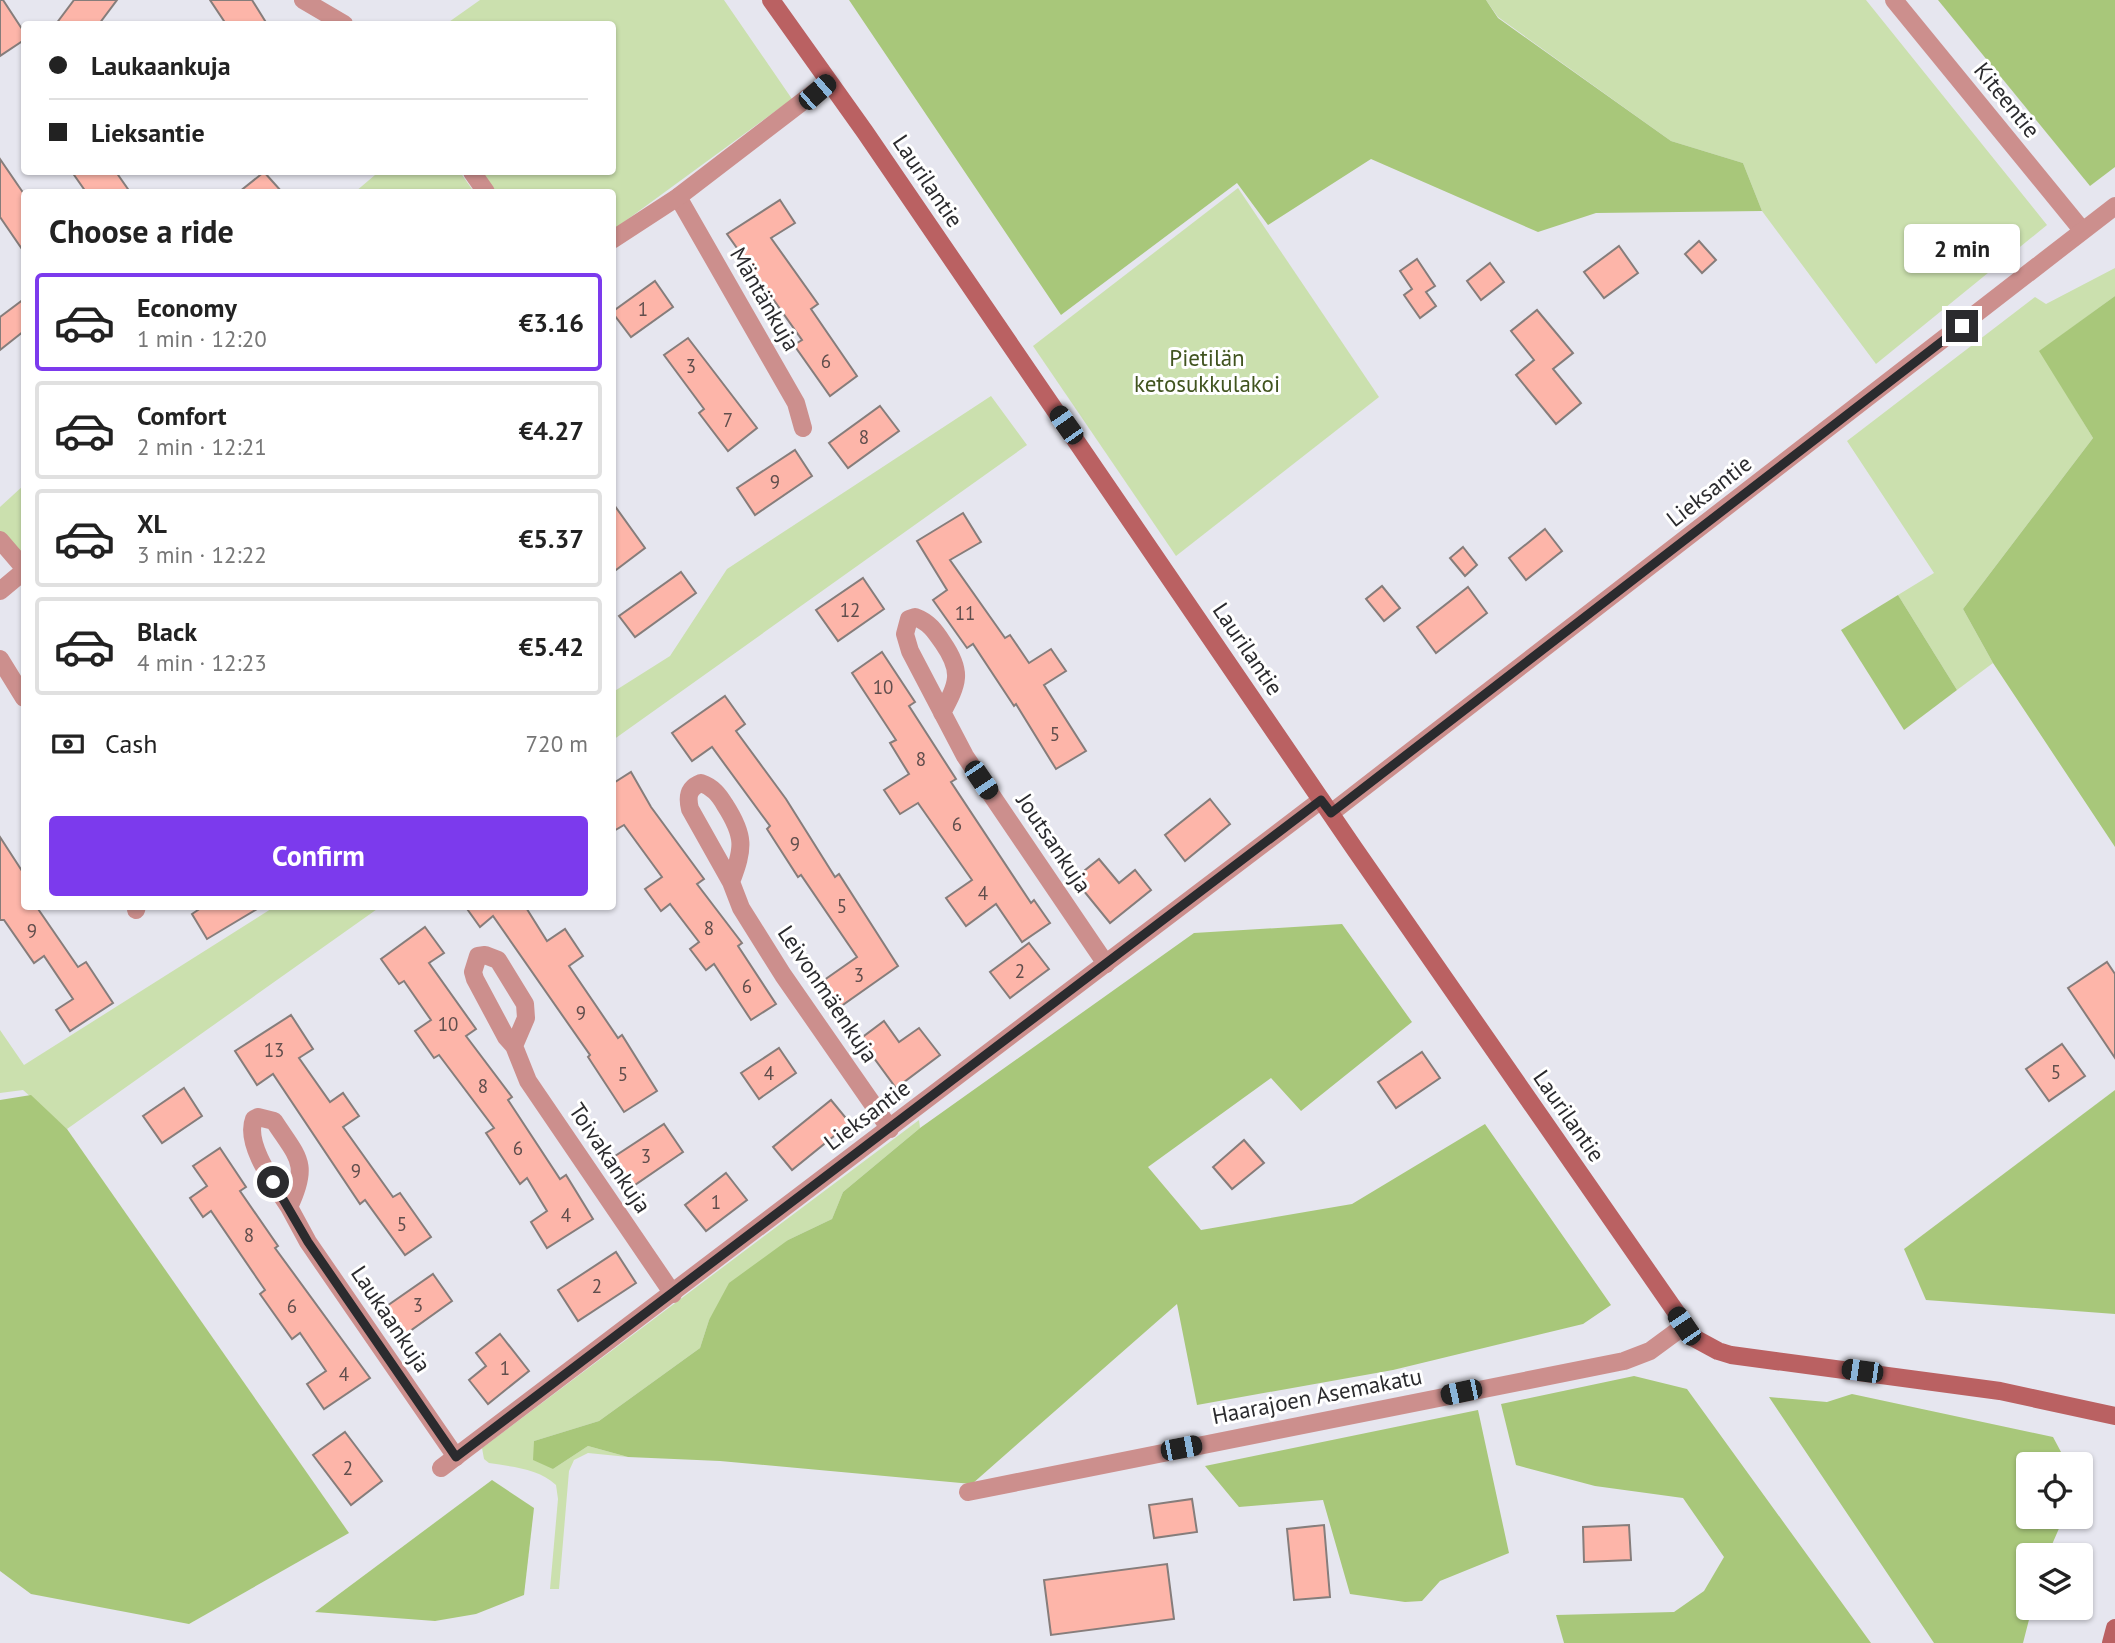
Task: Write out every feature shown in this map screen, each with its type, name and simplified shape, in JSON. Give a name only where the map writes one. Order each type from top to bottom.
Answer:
[{"type":"street","points":[[303,0],[339,21]]},
{"type":"street","name":"Laurilantie","points":[[771,0],[865,132],[1684,1326]]},
{"type":"street","name":"Kiteentie","points":[[1894,0],[2082,230]]},
{"type":"street","points":[[616,237],[678,197],[828,82]]},
{"type":"street","name":"Mäntänkuja","points":[[678,197],[796,403],[803,428]]},
{"type":"street","name":"Lieksantie","points":[[441,1468],[1106,964],[1326,806],[2005,293],[2115,206]]},
{"type":"street","points":[[0,540],[21,566]]},
{"type":"street","points":[[0,591],[21,573]]},
{"type":"street","name":"Joutsankuja","points":[[942,712],[956,684],[955,660],[929,624],[915,617],[909,619],[906,625],[907,642],[942,712],[981,780],[1106,964]]},
{"type":"street","points":[[0,659],[21,693]]},
{"type":"street","name":"Leivonmäenkuja","points":[[731,882],[740,857],[738,825],[718,793],[701,783],[690,792],[690,809],[731,882],[741,908],[783,975],[890,1129]]},
{"type":"street","name":"Toivakankuja","points":[[514,1046],[528,1080],[673,1294]]},
{"type":"street","name":"Laukaankuja","points":[[289,1207],[308,1242],[456,1457]]},
{"type":"street","points":[[1684,1326],[1694,1338],[1731,1355],[2000,1391],[2115,1416]]},
{"type":"street","name":"Haarajoen Asemakatu","points":[[968,1492],[1624,1361],[1650,1351],[1684,1326]]},
{"type":"street","points":[[2111,1643],[2115,1628]]},
{"type":"green space","points":[[480,0],[724,0],[792,99],[616,228],[616,189],[493,189],[483,175],[616,175],[616,21],[450,21]]},
{"type":"green space","points":[[849,0],[1486,0],[1498,18],[1671,141],[1743,163],[1762,211],[1596,213],[1538,232],[1371,159],[1268,225],[1237,183],[1061,315]]},
{"type":"green space","points":[[1486,0],[1866,0],[2047,225],[1876,364],[1762,211],[1743,163],[1671,141],[1498,17]]},
{"type":"green space","points":[[1938,0],[2115,0],[2115,167],[2090,186]]},
{"type":"green space","points":[[375,175],[462,175],[472,189],[359,189]]},
{"type":"green space","name":"Pietilän ketosukkulakoi","points":[[1238,188],[1379,397],[1176,556],[1033,346]]},
{"type":"green space","points":[[2115,268],[2115,296],[2040,351],[2093,438],[1963,609],[1993,663],[1957,690],[1898,595],[1934,573],[1847,441],[2035,297],[2046,304]]},
{"type":"green space","points":[[2115,296],[2115,847],[1993,663],[1963,609],[2093,438],[2039,351]]},
{"type":"green space","points":[[991,396],[1027,445],[616,738],[616,690],[670,656],[727,569]]},
{"type":"green space","points":[[21,488],[21,554],[0,531],[0,507]]},
{"type":"green space","points":[[1898,595],[1957,690],[1904,730],[1841,630]]},
{"type":"green space","points":[[269,910],[376,910],[67,1129],[23,1090],[0,1093],[0,1030],[24,1065]]},
{"type":"green space","points":[[1342,924],[1412,1022],[1301,1111],[1271,1078],[1148,1167],[1201,1230],[1352,1204],[1485,1124],[1611,1305],[1583,1324],[1393,1370],[1197,1405],[1177,1304],[972,1484],[720,1461],[628,1457],[588,1446],[553,1469],[533,1460],[534,1441],[599,1421],[700,1348],[709,1320],[729,1283],[788,1240],[832,1219],[843,1192],[920,1128],[1194,933]]},
{"type":"green space","points":[[2115,1090],[2115,1314],[1926,1300],[1904,1249]]},
{"type":"green space","points":[[31,1095],[67,1129],[349,1533],[189,1624],[31,1594],[0,1571],[0,1100]]},
{"type":"green space","points":[[919,1120],[920,1128],[843,1192],[832,1219],[788,1240],[709,1320],[700,1348],[599,1421],[534,1441],[553,1469],[588,1446],[628,1457],[588,1453],[574,1460],[569,1471],[559,1589],[550,1589],[558,1499],[556,1485],[533,1472],[489,1463],[484,1459],[482,1448]]},
{"type":"green space","points":[[1634,1376],[1687,1389],[1871,1643],[1564,1643],[1556,1615],[1674,1612],[1704,1591],[1724,1557],[1683,1498],[1595,1486],[1516,1465],[1501,1404]]},
{"type":"green space","points":[[1852,1394],[2053,1437],[2061,1452],[2016,1452],[2016,1529],[2059,1529],[2053,1543],[2016,1543],[2016,1620],[2029,1620],[2023,1643],[1934,1643],[1769,1397],[1827,1402]]},
{"type":"green space","points":[[1478,1410],[1509,1553],[1440,1581],[1422,1601],[1405,1602],[1350,1594],[1323,1500],[1239,1507],[1205,1466]]},
{"type":"green space","points":[[492,1480],[534,1508],[524,1595],[476,1614],[435,1621],[315,1612]]},
{"type":"building","points":[[0,0],[3,0],[21,27],[21,42],[0,56]]},
{"type":"building","points":[[74,0],[117,0],[101,21],[58,21]]},
{"type":"building","points":[[210,0],[252,0],[265,21],[224,21]]},
{"type":"building","points":[[0,159],[21,190],[21,248],[0,217]]},
{"type":"building","points":[[74,175],[118,175],[128,189],[84,189]]},
{"type":"building","points":[[260,175],[267,175],[279,189],[243,189]]},
{"type":"building","points":[[780,200],[795,223],[771,238],[818,304],[811,309],[857,376],[830,396],[794,345],[802,340],[727,234]]},
{"type":"building","points":[[1699,241],[1716,260],[1702,273],[1685,254]]},
{"type":"building","points":[[1619,246],[1638,273],[1604,298],[1584,272]]},
{"type":"building","points":[[1417,259],[1435,286],[1426,292],[1436,306],[1420,318],[1404,295],[1412,289],[1400,271]]},
{"type":"building","points":[[1490,263],[1504,282],[1481,300],[1467,281]]},
{"type":"building","points":[[655,281],[673,307],[631,337],[616,317],[616,309]]},
{"type":"building","points":[[21,301],[21,333],[0,350],[0,317]]},
{"type":"building","points":[[1537,310],[1573,353],[1553,369],[1581,403],[1556,424],[1516,375],[1534,360],[1511,331]]},
{"type":"building","points":[[688,338],[757,428],[728,451],[699,413],[704,409],[664,355]]},
{"type":"building","points":[[880,406],[899,431],[848,468],[829,443]]},
{"type":"building","points":[[795,450],[812,476],[755,515],[737,488]]},
{"type":"building","points":[[616,508],[645,548],[616,570]]},
{"type":"building","points":[[963,513],[981,542],[950,560],[1005,638],[1010,635],[1029,663],[1051,649],[1066,671],[1044,685],[1086,751],[1056,769],[1016,704],[1014,706],[973,644],[967,648],[933,600],[947,590],[917,541]]},
{"type":"building","points":[[1545,529],[1562,551],[1526,580],[1509,558]]},
{"type":"building","points":[[1463,547],[1477,565],[1465,576],[1450,558]]},
{"type":"building","points":[[681,572],[696,593],[635,637],[619,616]]},
{"type":"building","points":[[863,578],[884,609],[838,641],[816,610]]},
{"type":"building","points":[[1382,586],[1400,608],[1384,621],[1366,599]]},
{"type":"building","points":[[1468,587],[1487,613],[1436,653],[1417,627]]},
{"type":"building","points":[[882,652],[915,702],[909,706],[956,779],[951,782],[1031,903],[1034,900],[1050,923],[1022,942],[996,904],[966,926],[946,898],[972,880],[918,803],[900,814],[884,790],[909,774],[890,743],[896,740],[852,673]]},
{"type":"building","points":[[725,696],[745,724],[736,731],[786,799],[835,877],[839,874],[898,966],[837,1009],[820,983],[857,957],[801,875],[798,877],[767,829],[770,826],[712,747],[692,761],[672,733]]},
{"type":"building","points":[[631,772],[651,807],[704,879],[697,884],[742,943],[738,946],[776,1004],[751,1020],[714,964],[706,970],[690,949],[699,942],[670,904],[661,911],[645,889],[662,877],[624,825],[616,830],[616,781]]},
{"type":"building","points":[[1210,799],[1230,824],[1185,861],[1165,835]]},
{"type":"building","points":[[0,837],[21,869],[21,910],[39,910],[78,967],[86,962],[113,1003],[70,1031],[56,1010],[73,999],[44,956],[34,963],[4,920],[0,920]]},
{"type":"building","points":[[1099,859],[1119,883],[1135,870],[1151,890],[1110,923],[1074,879]]},
{"type":"building","points":[[198,910],[255,910],[207,939],[192,914]]},
{"type":"building","points":[[468,910],[528,910],[547,941],[565,929],[583,956],[569,966],[618,1038],[622,1035],[657,1091],[624,1112],[588,1057],[590,1055],[493,916],[480,927]]},
{"type":"building","points":[[425,927],[444,953],[429,963],[476,1029],[466,1036],[512,1097],[508,1100],[560,1179],[566,1175],[593,1219],[547,1248],[531,1222],[547,1211],[527,1178],[520,1184],[486,1133],[494,1128],[439,1055],[434,1058],[415,1031],[431,1020],[404,981],[399,984],[381,959]]},
{"type":"building","points":[[1029,943],[1049,969],[1010,998],[990,972]]},
{"type":"building","points":[[2107,962],[2115,974],[2115,1058],[2068,988]]},
{"type":"building","points":[[291,1015],[313,1049],[299,1058],[330,1102],[343,1093],[359,1116],[343,1127],[393,1197],[400,1193],[431,1237],[405,1255],[365,1200],[360,1204],[273,1074],[257,1085],[235,1051]]},
{"type":"building","points":[[884,1021],[899,1042],[919,1028],[940,1055],[896,1088],[860,1039]]},
{"type":"building","points":[[2062,1044],[2085,1076],[2049,1101],[2026,1069]]},
{"type":"building","points":[[779,1048],[796,1073],[759,1099],[741,1073]]},
{"type":"building","points":[[1422,1052],[1440,1078],[1396,1108],[1378,1082]]},
{"type":"building","points":[[184,1088],[202,1116],[162,1143],[143,1116]]},
{"type":"building","points":[[831,1100],[850,1123],[792,1170],[773,1147]]},
{"type":"building","points":[[664,1124],[683,1152],[629,1189],[609,1160]]},
{"type":"building","points":[[1244,1140],[1264,1163],[1232,1189],[1213,1167]]},
{"type":"building","points":[[220,1148],[246,1187],[240,1191],[278,1246],[275,1248],[370,1378],[324,1409],[307,1384],[326,1371],[300,1333],[292,1339],[260,1294],[265,1290],[211,1211],[203,1217],[190,1198],[207,1186],[193,1166]]},
{"type":"building","points":[[726,1173],[747,1200],[706,1231],[685,1205]]},
{"type":"building","points":[[616,1252],[636,1283],[578,1321],[558,1290]]},
{"type":"building","points":[[433,1274],[452,1301],[403,1336],[384,1308]]},
{"type":"building","points":[[500,1334],[529,1371],[488,1404],[469,1380],[486,1366],[476,1353]]},
{"type":"building","points":[[345,1432],[382,1481],[351,1505],[313,1455]]},
{"type":"building","points":[[1192,1499],[1197,1532],[1154,1538],[1149,1505]]},
{"type":"building","points":[[1324,1525],[1330,1597],[1294,1600],[1287,1529]]},
{"type":"building","points":[[1629,1525],[1631,1560],[1584,1562],[1583,1527]]},
{"type":"building","points":[[1167,1564],[1174,1619],[1051,1635],[1044,1580]]},
{"type":"route","points":[[273,1182],[308,1242],[456,1457],[1321,800],[1331,813],[1962,326]]}]
